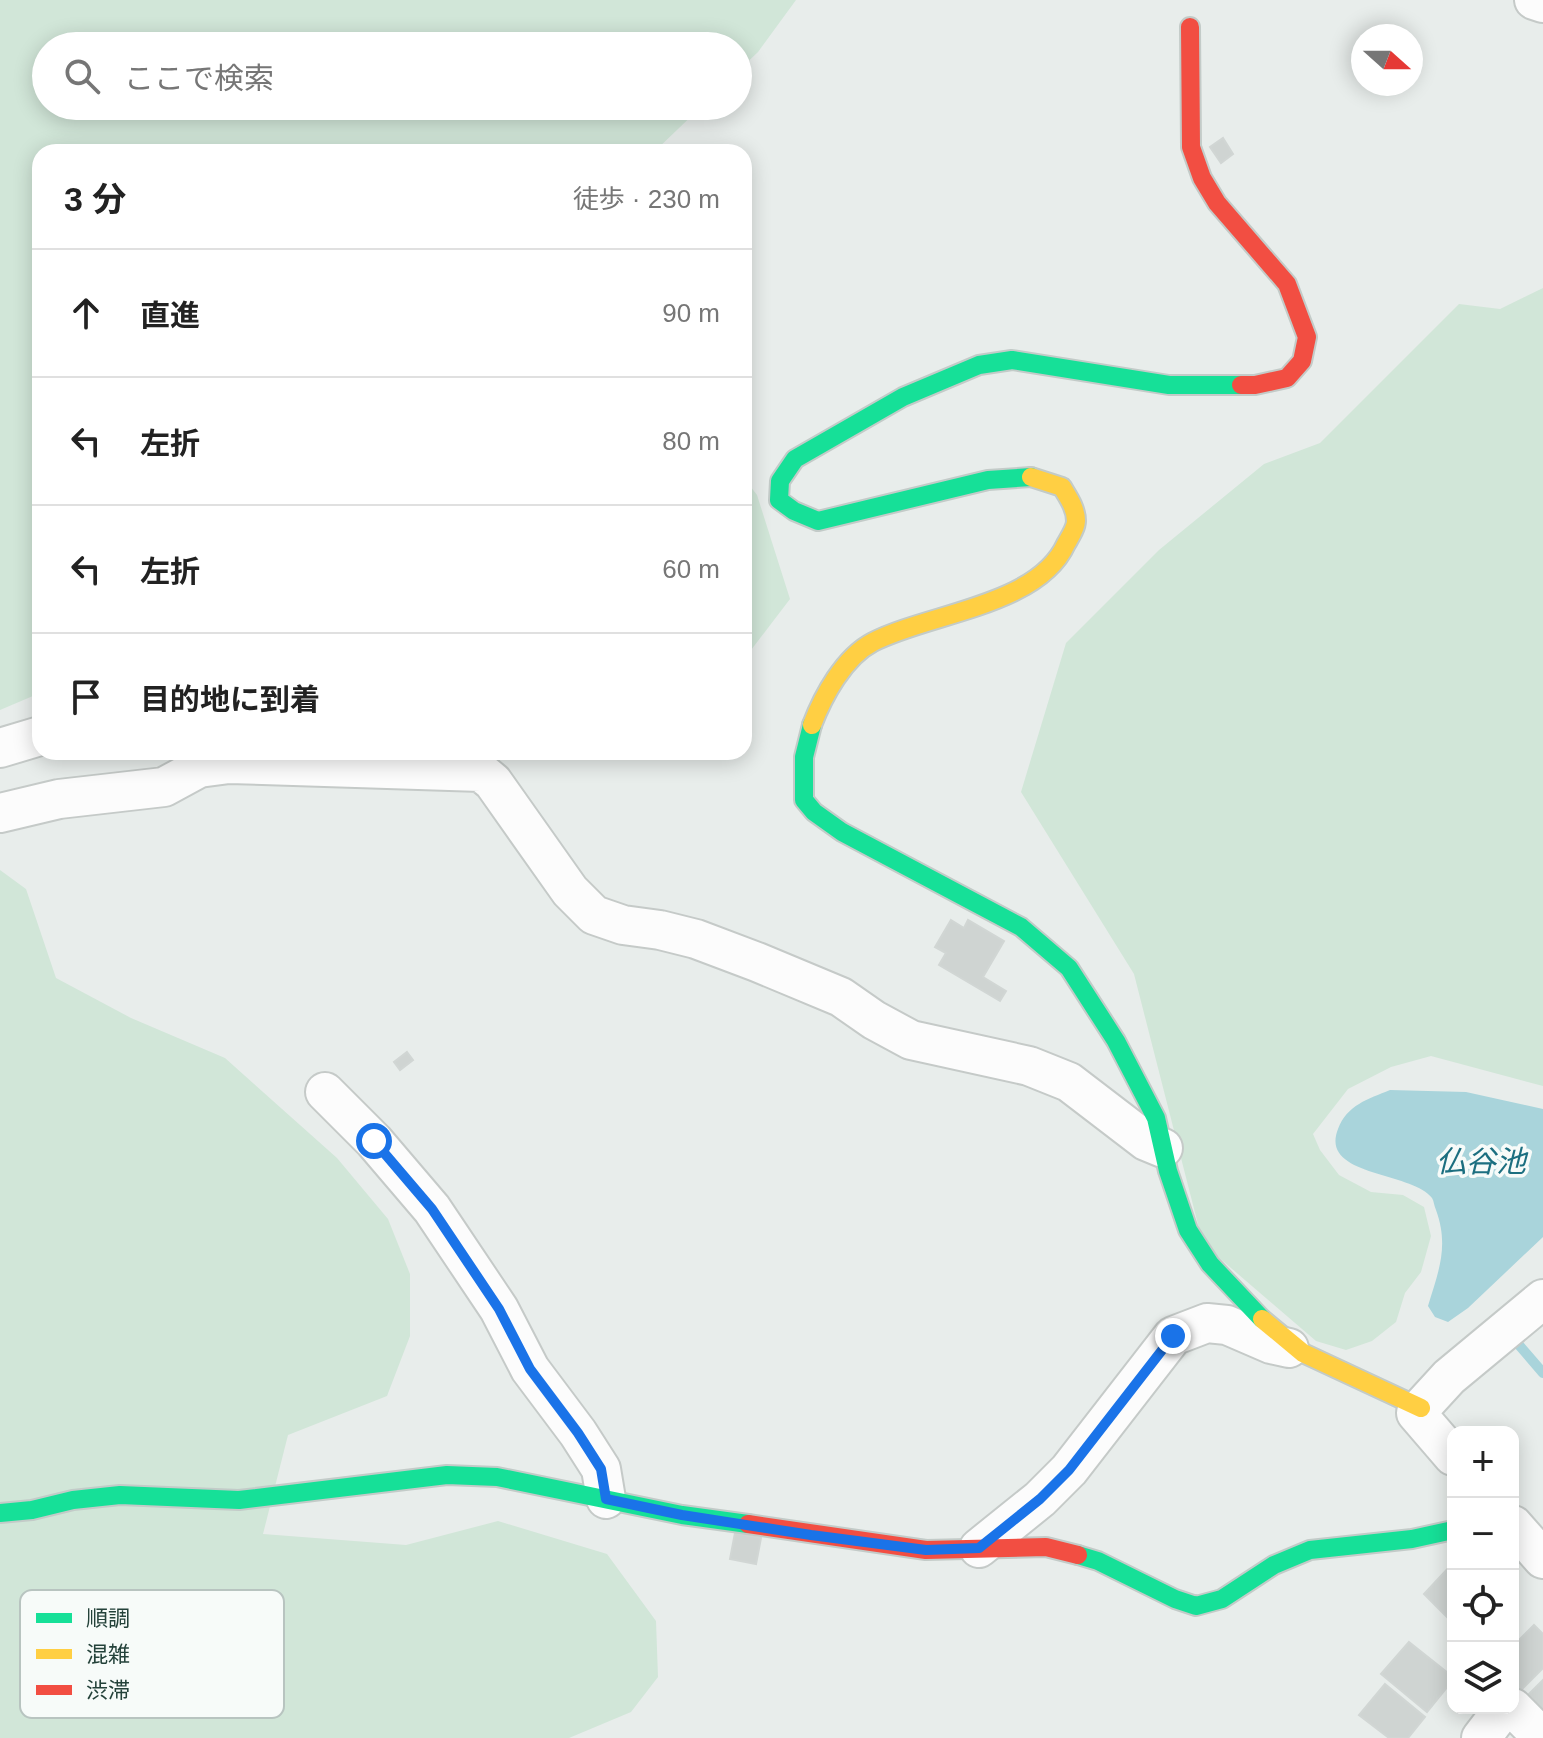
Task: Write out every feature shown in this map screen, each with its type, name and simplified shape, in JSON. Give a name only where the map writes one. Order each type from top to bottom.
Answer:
[{"type":"street","points":[[1534,0],[1543,3]]},
{"type":"street","points":[[1190,27],[1191,147],[1198,168],[1217,203],[1287,284],[1307,337],[1302,361],[1287,378],[1255,385],[1169,385],[1012,360],[979,365],[903,397],[795,459],[780,481],[779,500],[794,511],[818,521],[988,480],[1022,476],[1040,478],[1062,487],[1072,504],[1076,523],[1063,551],[1044,575],[983,604],[873,642],[855,655],[837,677],[813,722],[804,757],[804,800],[814,812],[842,832],[1021,927],[1069,968],[1129,1066],[1156,1118],[1188,1230],[1210,1264],[1257,1315],[1299,1350]]},
{"type":"street","points":[[0,748],[32,738]]},
{"type":"street","points":[[0,813],[59,799],[164,787],[199,768],[229,764],[481,772],[493,782],[570,891],[594,915],[623,925],[696,939],[757,962],[841,997],[911,1040],[1029,1066],[1069,1082],[1146,1141],[1163,1148]]},
{"type":"street","points":[[325,1092],[374,1141],[432,1209],[499,1309],[530,1369],[601,1469],[606,1499]]},
{"type":"street","points":[[1447,1449],[1416,1413],[1449,1377],[1543,1299]]},
{"type":"street","points":[[979,1548],[1040,1499],[1069,1470],[1173,1336],[1207,1323],[1227,1325],[1271,1344],[1299,1350],[1421,1408]]},
{"type":"street","points":[[0,1513],[120,1495],[239,1500],[447,1475],[497,1477],[682,1515],[926,1550],[1046,1547],[1098,1561],[1175,1599],[1196,1606],[1222,1599],[1274,1565],[1310,1550],[1412,1539],[1447,1531]]},
{"type":"street","points":[[1481,1738],[1499,1714]]},
{"type":"street","points":[[1519,1714],[1543,1738]]},
{"type":"green space","points":[[0,0],[796,0],[752,58],[752,32],[32,32],[32,120],[687,120],[662,144],[32,144],[32,696],[0,710]]},
{"type":"green space","points":[[1543,288],[1543,1086],[1431,1056],[1391,1067],[1348,1089],[1313,1134],[1320,1150],[1339,1175],[1371,1192],[1403,1195],[1424,1207],[1431,1236],[1421,1272],[1405,1293],[1396,1322],[1372,1341],[1346,1350],[1316,1341],[1203,1244],[1134,974],[1021,792],[1066,643],[1159,550],[1264,464],[1320,443],[1459,304],[1500,309]]},
{"type":"green space","points":[[752,488],[757,495],[790,599],[752,649]]},
{"type":"green space","points":[[0,870],[26,889],[56,978],[131,1018],[225,1058],[337,1158],[388,1219],[410,1274],[410,1336],[387,1396],[288,1435],[263,1534],[406,1545],[498,1521],[607,1554],[656,1621],[658,1677],[631,1712],[569,1738],[0,1738]]},
{"type":"water","name":"仏谷池","points":[[1390,1090],[1466,1092],[1543,1109],[1543,1237],[1468,1308],[1448,1322],[1435,1317],[1428,1306],[1442,1247],[1440,1223],[1432,1198],[1421,1189],[1354,1165],[1342,1156],[1336,1145],[1338,1129],[1347,1114],[1359,1104]]},
{"type":"building","points":[[1223,138],[1233,154],[1221,163],[1210,147]]},
{"type":"building","points":[[951,920],[964,928],[968,920],[1004,941],[983,977],[1006,991],[1000,1001],[939,965],[946,953],[935,947]]},
{"type":"building","points":[[407,1052],[413,1060],[400,1070],[394,1062]]},
{"type":"building","points":[[735,1533],[761,1538],[756,1564],[730,1559]]},
{"type":"building","points":[[1447,1569],[1447,1617],[1424,1594]]},
{"type":"building","points":[[1534,1625],[1543,1634],[1543,1668],[1519,1692],[1519,1642]]},
{"type":"building","points":[[1409,1642],[1447,1672],[1447,1687],[1427,1712],[1381,1674]]},
{"type":"building","points":[[1543,1680],[1543,1718],[1523,1700]]},
{"type":"building","points":[[1385,1684],[1425,1717],[1408,1738],[1389,1738],[1359,1715]]},
{"type":"waterway","points":[[1519,1345],[1543,1373]]},
{"type":"traffic: fast","points":[[1031,477],[988,480],[818,521],[794,511],[779,500],[780,481],[795,459],[903,397],[979,365],[1012,360],[1169,385],[1241,385]]},
{"type":"traffic: fast","points":[[812,725],[804,757],[804,800],[814,812],[842,832],[1021,927],[1069,968],[1116,1041],[1156,1118],[1168,1171],[1188,1230],[1210,1264],[1262,1319]]},
{"type":"traffic: fast","points":[[0,1513],[120,1495],[239,1500],[447,1475],[497,1477],[682,1515],[748,1524]]},
{"type":"traffic: fast","points":[[1078,1555],[1098,1561],[1175,1599],[1196,1606],[1222,1599],[1274,1565],[1310,1550],[1412,1539],[1447,1531]]},
{"type":"traffic: slow","points":[[812,725],[844,667],[873,642],[1007,595],[1052,565],[1074,530],[1075,512],[1062,487],[1031,477]]},
{"type":"traffic: slow","points":[[1262,1319],[1303,1353],[1421,1408]]},
{"type":"traffic: jam","points":[[1190,27],[1191,147],[1202,178],[1217,203],[1287,284],[1307,337],[1302,361],[1287,378],[1241,385]]},
{"type":"traffic: jam","points":[[748,1524],[926,1550],[1046,1547],[1078,1555]]},
{"type":"route","points":[[374,1141],[432,1209],[499,1309],[530,1369],[601,1469],[606,1499],[682,1515],[811,1535],[926,1550],[979,1548],[992,1535],[1008,1527],[1069,1470],[1173,1336]]}]
